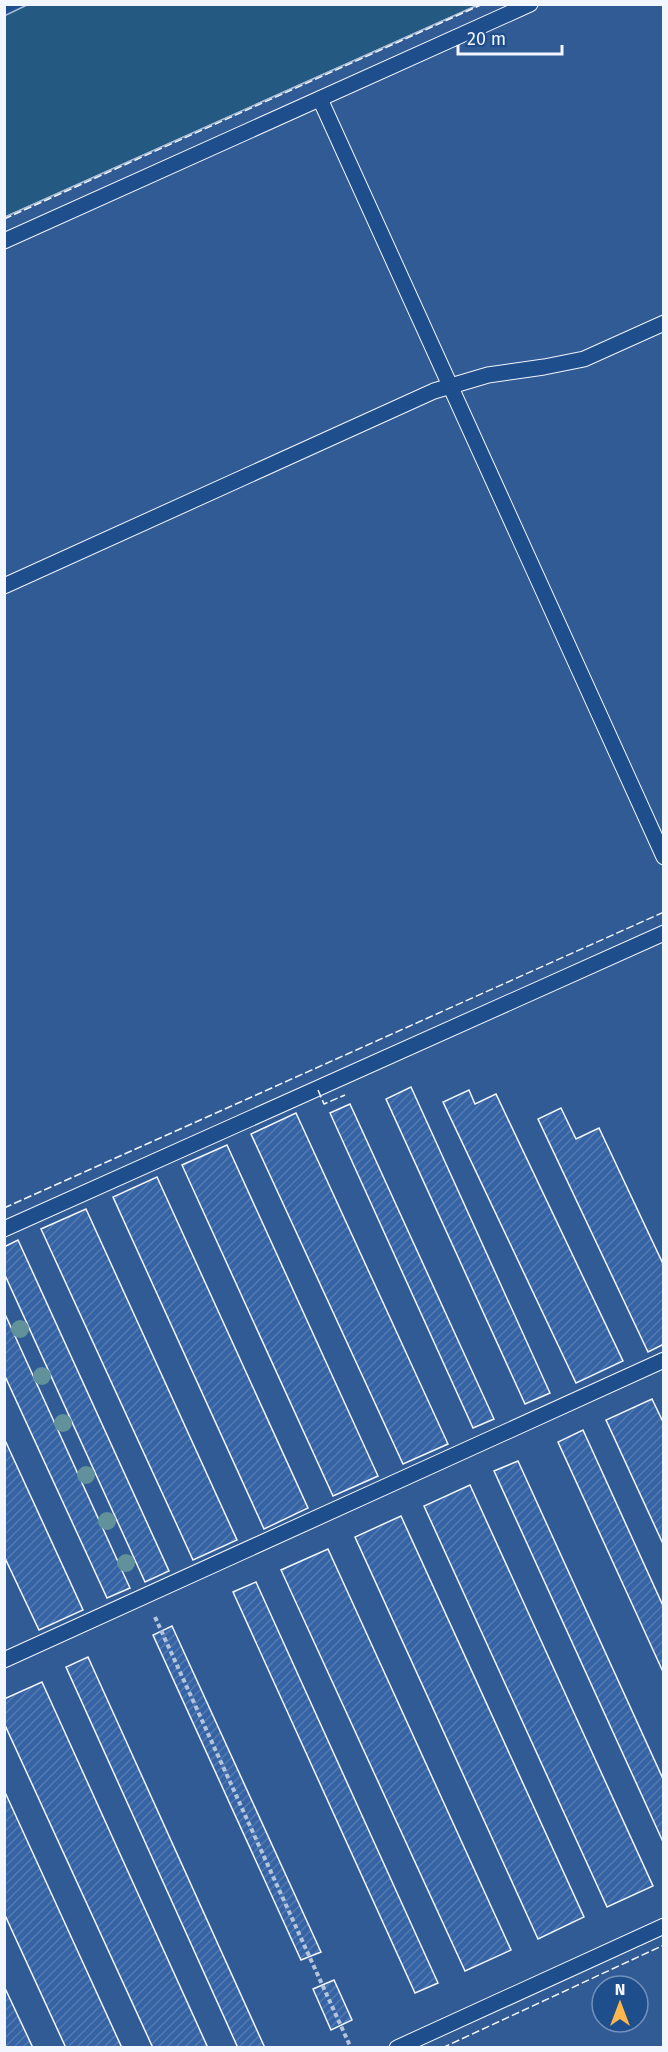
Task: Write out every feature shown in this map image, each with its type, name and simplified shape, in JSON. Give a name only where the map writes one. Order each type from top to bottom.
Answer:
[{"type":"lane","points":[[4,241],[530,4]]},
{"type":"lane","points":[[320,99],[663,857]]},
{"type":"lane","points":[[4,586],[450,386],[488,375],[584,359],[663,323]]},
{"type":"lane","points":[[4,1229],[663,933]]},
{"type":"lane","points":[[4,1660],[663,1359]]},
{"type":"lane","points":[[398,2048],[663,1926]]},
{"type":"path","points":[[155,1617],[351,2048]]},
{"type":"shaded area","points":[[29,4],[478,5],[5,217],[4,16]]},
{"type":"shaded area","points":[[478,5],[663,5],[663,2047],[5,2047],[5,217]]},
{"type":"building","points":[[411,1087],[550,1393],[525,1404],[386,1099]]},
{"type":"building","points":[[469,1090],[475,1104],[496,1094],[623,1361],[576,1383],[443,1102]]},
{"type":"building","points":[[350,1104],[494,1419],[473,1428],[330,1113]]},
{"type":"building","points":[[561,1108],[576,1139],[599,1128],[664,1266],[664,1344],[648,1352],[538,1119]]},
{"type":"building","points":[[296,1113],[448,1444],[403,1464],[251,1134]]},
{"type":"building","points":[[227,1145],[378,1476],[333,1496],[182,1165]]},
{"type":"building","points":[[157,1177],[308,1508],[264,1529],[113,1197]]},
{"type":"building","points":[[86,1209],[237,1540],[193,1560],[41,1229]]},
{"type":"building","points":[[18,1240],[169,1571],[145,1582],[4,1273],[4,1247]]},
{"type":"building","points":[[4,1312],[130,1588],[107,1598],[4,1374]]},
{"type":"building","points":[[652,1399],[664,1424],[664,1546],[606,1420]]},
{"type":"building","points":[[583,1430],[664,1608],[664,1674],[558,1442]]},
{"type":"building","points":[[4,1438],[83,1610],[39,1630],[4,1556]]},
{"type":"building","points":[[518,1461],[664,1781],[664,1844],[494,1471]]},
{"type":"building","points":[[470,1485],[653,1886],[607,1907],[424,1506]]},
{"type":"building","points":[[401,1516],[584,1917],[538,1939],[355,1537]]},
{"type":"building","points":[[328,1549],[511,1950],[465,1971],[281,1570]]},
{"type":"building","points":[[256,1582],[438,1983],[415,1993],[233,1592]]},
{"type":"building","points":[[172,1626],[321,1952],[301,1960],[153,1635]]},
{"type":"building","points":[[88,1657],[265,2048],[238,2048],[66,1667]]},
{"type":"building","points":[[42,1682],[208,2048],[153,2048],[4,1723],[4,1699]]},
{"type":"building","points":[[4,1790],[122,2048],[66,2048],[4,1913]]},
{"type":"building","points":[[334,1980],[352,2020],[331,2030],[313,1989]]},
{"type":"building","points":[[4,1986],[33,2048],[4,2048]]},
{"type":"fence","points":[[4,219],[483,4]]},
{"type":"fence","points":[[4,1208],[664,912]]},
{"type":"fence","points":[[318,1090],[324,1104],[345,1095]]},
{"type":"fence","points":[[442,2048],[664,1945]]}]
